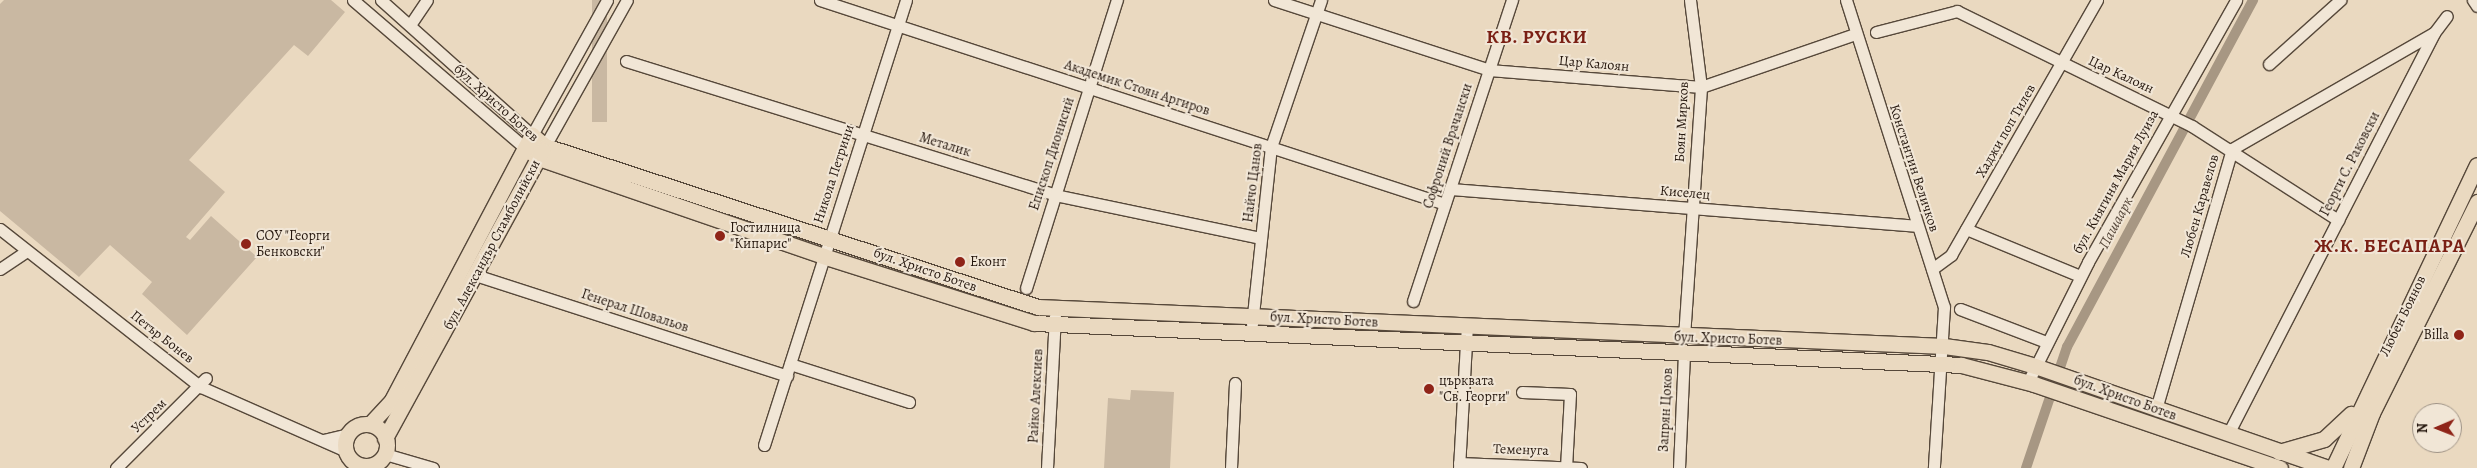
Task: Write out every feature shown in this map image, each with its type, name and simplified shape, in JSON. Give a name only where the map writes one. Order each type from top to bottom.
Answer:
[{"type":"main road","name":"бул. Христо Ботев","points":[[528,142],[542,152],[822,256],[1015,318],[1054,326],[1942,364],[1980,368],[2058,392],[2278,468]]},
{"type":"main road","name":"бул. Александър Стамболийски","points":[[370,424],[392,400],[528,142]]},
{"type":"main road","name":"бул. Христо Ботев","points":[[542,152],[828,238],[1021,302],[1055,309],[1684,337],[1944,346],[1988,352],[2037,367],[2328,468]]},
{"type":"main road","name":"бул. Александър Стамболийски","points":[[385,438],[542,152]]},
{"type":"main road","name":"Любен Боянов","points":[[2333,468],[2360,404],[2477,165]]},
{"type":"main road","name":"Любен Боянов","points":[[2351,468],[2372,413],[2477,202]]},
{"type":"main road","points":[[2279,452],[2324,439],[2360,404]]},
{"type":"main road","points":[[370,424],[385,438],[378,461],[364,466],[350,460],[348,434],[358,426],[370,424]]},
{"type":"street","name":"бул. Христо Ботев","points":[[353,0],[528,142]]},
{"type":"street","name":"бул. Христо Ботев","points":[[381,0],[410,25],[528,142]]},
{"type":"street","points":[[410,25],[427,0]]},
{"type":"street","name":"бул. Александър Стамболийски","points":[[528,142],[607,0]]},
{"type":"street","name":"бул. Александър Стамболийски","points":[[542,152],[627,0]]},
{"type":"street","name":"Академик Стоян Аргиров","points":[[820,0],[1445,204]]},
{"type":"street","name":"Никола Петрини","points":[[764,445],[787,376],[822,256],[906,0]]},
{"type":"street","name":"Епископ Дионисий","points":[[1026,288],[1117,0]]},
{"type":"street","name":"Цар Калоян","points":[[1274,0],[1489,70],[1702,87],[1855,34]]},
{"type":"street","name":"Найчо Цанов","points":[[1252,334],[1271,147],[1321,0]]},
{"type":"street","name":"Софроний Врачански","points":[[1413,301],[1512,0]]},
{"type":"street","name":"Боян Мирков","points":[[1684,337],[1691,208],[1702,87],[1690,0]]},
{"type":"street","name":"Константин Величков","points":[[1846,0],[1855,34],[1944,307],[1942,364]]},
{"type":"street","points":[[1876,32],[1957,11],[1963,0]]},
{"type":"street","name":"Хаджи поп Тилев","points":[[1932,269],[1951,255],[2097,0]]},
{"type":"street","name":"бул. Княгиня Мария Луиза","points":[[2031,383],[2046,342],[2080,276],[2236,0]]},
{"type":"street","points":[[2269,64],[2340,0]]},
{"type":"street","points":[[2473,0],[2477,6]]},
{"type":"street","name":"Цар Калоян","points":[[1957,11],[2062,64],[2190,124],[2232,149],[2338,220]]},
{"type":"street","name":"Георги С. Раковски","points":[[2228,434],[2434,33],[2447,16]]},
{"type":"street","name":"Любен Каравелов","points":[[2156,409],[2232,149],[2434,33]]},
{"type":"street","name":"Металик","points":[[626,61],[1055,195],[1261,238]]},
{"type":"street","name":"Киселец","points":[[1450,189],[1917,226]]},
{"type":"street","name":"Петър Бонев","points":[[0,229],[26,251],[204,382],[323,440],[350,460]]},
{"type":"street","points":[[1966,229],[2080,276]]},
{"type":"street","points":[[0,269],[26,251]]},
{"type":"street","name":"Генерал Шовальов","points":[[475,275],[787,376]]},
{"type":"street","name":"Райко Алексиев","points":[[1047,468],[1055,309]]},
{"type":"street","points":[[1960,309],[2046,342]]},
{"type":"street","points":[[1459,465],[1467,327]]},
{"type":"street","name":"Запрян Цоков","points":[[1678,468],[1684,353]]},
{"type":"street","points":[[790,364],[909,402]]},
{"type":"street","points":[[1934,468],[1942,364]]},
{"type":"street","name":"Устрем","points":[[116,468],[204,382]]},
{"type":"street","points":[[1231,468],[1235,383]]},
{"type":"street","points":[[1522,392],[1570,394],[1566,468]]},
{"type":"street","points":[[323,440],[348,434]]},
{"type":"street","points":[[378,461],[433,468]]},
{"type":"street","name":"Теменуга","points":[[1459,465],[1582,468]]},
{"type":"shaded area","points":[[4,0],[331,0],[345,12],[308,56],[294,45],[189,160],[225,192],[186,237],[190,240],[211,216],[257,257],[187,335],[142,294],[152,282],[110,245],[79,277],[0,211],[0,4]]},
{"type":"shaded area","points":[[592,0],[607,0],[607,122],[592,122]]},
{"type":"shaded area","points":[[1131,390],[1174,392],[1170,468],[1104,468],[1108,398],[1130,400]]},
{"type":"waterway","name":"Пашаарк","points":[[2026,468],[2067,347],[2253,0]]},
{"type":"place","name":"Гостилница \"Кипарис\"","points":[[720,236]]},
{"type":"place","name":"СОУ \"Георги Бенковски\"","points":[[246,244]]},
{"type":"place","name":"Еконт","points":[[960,262]]},
{"type":"place","name":"Billa","points":[[2459,335]]},
{"type":"place","name":"църквата \"Св. Георги\"","points":[[1429,389]]},
{"type":"district","name":"КВ. РУСКИ","points":[[1537,38]]},
{"type":"district","name":"Ж.К. БЕСАПАРА","points":[[2390,247]]}]
